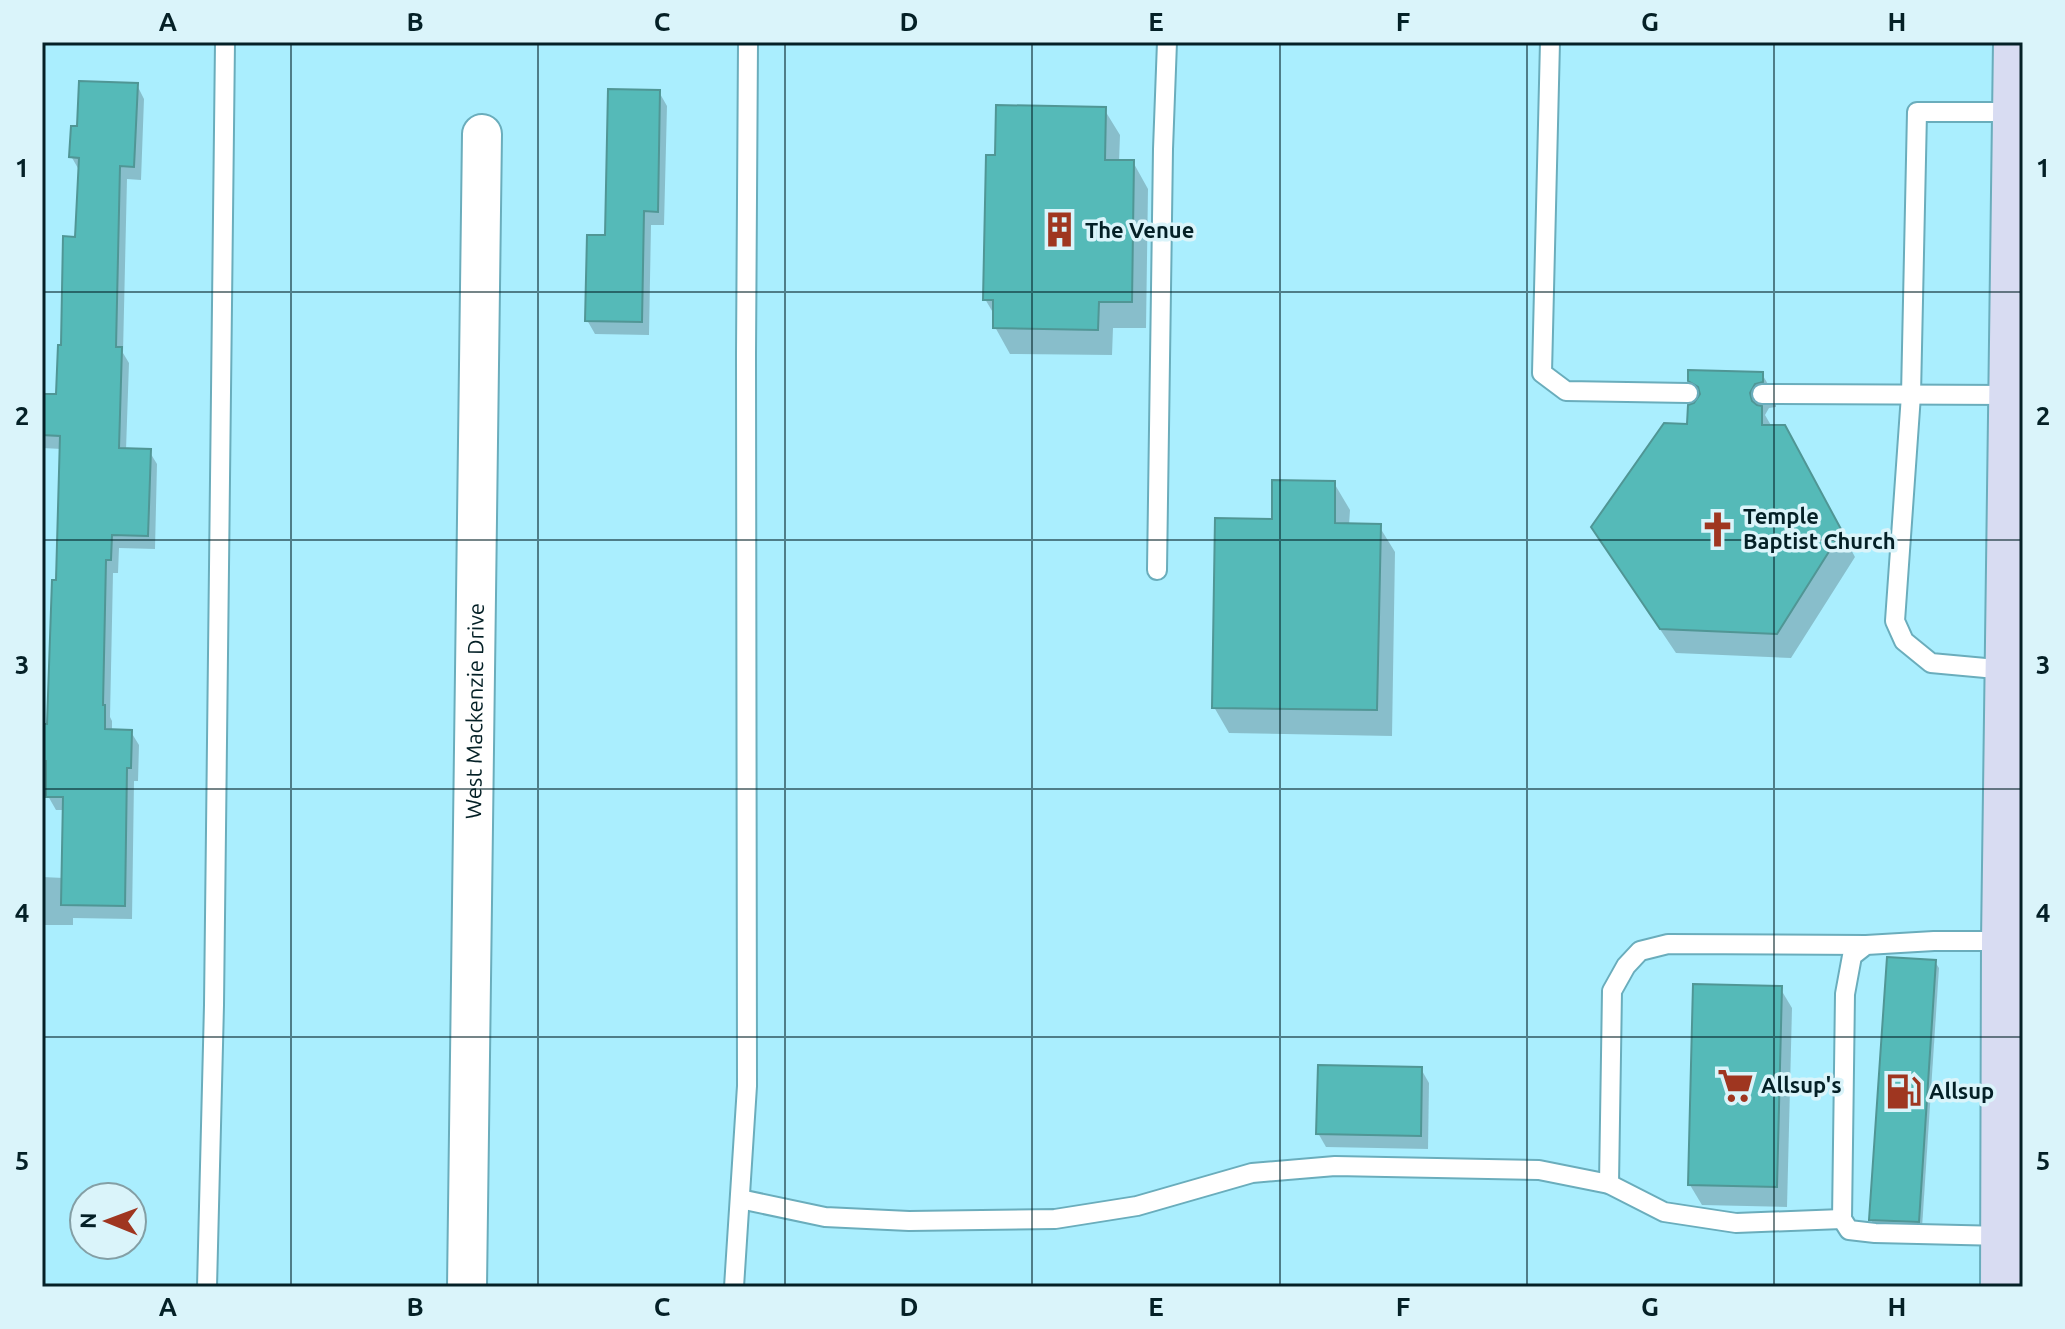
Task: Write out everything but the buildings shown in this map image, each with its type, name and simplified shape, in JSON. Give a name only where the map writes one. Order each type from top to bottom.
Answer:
[{"type":"main road","points":[[2003,1287],[2004,941],[2016,731],[2009,670],[2016,42]]},
{"type":"street","name":"West Mackenzie Drive","points":[[467,1287],[482,134]]},
{"type":"lane","points":[[207,1287],[214,1005],[225,42]]},
{"type":"lane","points":[[734,1287],[747,1086],[748,42]]},
{"type":"lane","points":[[1157,570],[1167,42]]},
{"type":"lane","points":[[1550,42],[1542,373],[1566,391],[1688,393]]},
{"type":"lane","points":[[2009,670],[1931,663],[1904,641],[1895,621],[1911,395],[1917,112],[2015,112]]},
{"type":"lane","points":[[1762,394],[2012,395]]},
{"type":"lane","points":[[1609,1184],[1612,991],[1626,966],[1640,951],[1668,944],[1866,945],[2004,941]]},
{"type":"lane","points":[[1866,945],[1852,956],[1845,994],[1842,1219],[1849,1230],[1875,1233],[2004,1236]]},
{"type":"lane","points":[[740,1199],[825,1217],[909,1221],[1055,1219],[1137,1206],[1252,1173],[1335,1166],[1539,1170],[1609,1184],[1664,1212],[1736,1223],[1842,1219]]},
{"type":"place","name":"The Venue","points":[[1059,230]]},
{"type":"place","name":"Temple Baptist Church","points":[[1717,529]]},
{"type":"place","name":"Allsup's","points":[[1735,1085]]},
{"type":"place","name":"Allsup","points":[[1903,1091]]}]
